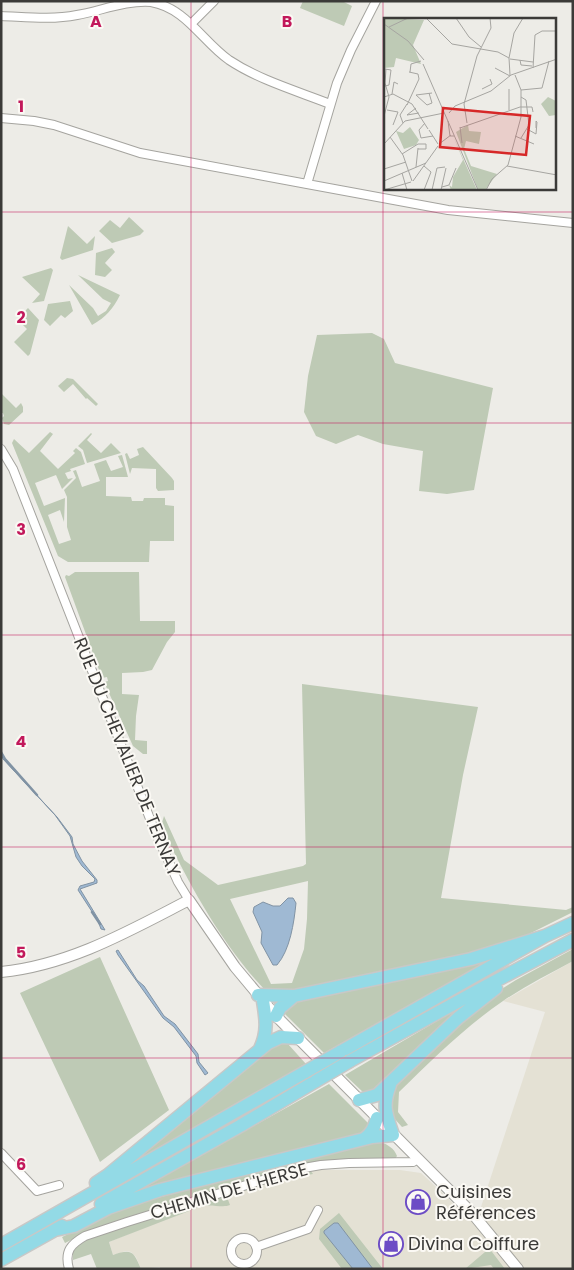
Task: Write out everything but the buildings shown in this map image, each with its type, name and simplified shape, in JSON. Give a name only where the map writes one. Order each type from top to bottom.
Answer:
[{"type":"main road","points":[[1,1245],[544,936],[573,922]]},
{"type":"main road","points":[[259,1050],[265,1039],[266,1024],[261,998],[294,996],[471,959],[544,936]]},
{"type":"main road","points":[[1,1260],[240,1126],[350,1061],[573,940]]},
{"type":"main road","points":[[359,1100],[377,1095],[390,1085],[458,1018],[519,968]]},
{"type":"main road","points":[[276,1016],[280,1008],[294,996]]},
{"type":"main road","points":[[52,1216],[70,1200],[108,1175],[268,1043],[281,1037],[298,1038]]},
{"type":"main road","points":[[55,1230],[74,1226],[108,1208],[160,1190],[364,1139],[394,1136],[386,1113],[385,1099],[390,1085]]},
{"type":"main road","points":[[364,1139],[374,1128],[377,1118]]},
{"type":"street","points":[[191,24],[214,1]]},
{"type":"street","points":[[307,184],[330,104],[351,50],[376,1]]},
{"type":"street","points":[[1,16],[59,18],[90,13],[130,3],[149,2],[169,7],[240,67],[330,104]]},
{"type":"street","points":[[1,118],[34,121],[54,126],[140,153],[448,210],[573,223]]},
{"type":"street","name":"RUE DU CHEVALIER DE TERNAY","points":[[1,449],[16,478],[154,829],[178,882],[189,900],[212,936],[276,1016],[472,1213],[518,1269]]},
{"type":"street","points":[[1,972],[60,960],[87,951],[189,900]]},
{"type":"street","points":[[1,1152],[38,1191],[58,1185]]},
{"type":"street","name":"CHEMIN DE L'HERSE","points":[[69,1269],[67,1254],[72,1244],[85,1236],[248,1183],[298,1169],[321,1165],[413,1162],[418,1159]]},
{"type":"street","points":[[256,1247],[308,1229],[318,1210]]},
{"type":"street","points":[[239,1238],[248,1238],[256,1247],[254,1259],[249,1266],[234,1260],[230,1252],[232,1244],[239,1238]]},
{"type":"shaded area","points":[[573,961],[573,1269],[160,1269],[160,1267],[141,1269],[136,1257],[131,1252],[126,1251],[113,1255],[109,1242],[226,1194],[310,1170],[400,1170],[421,1173],[469,1220],[480,1210],[545,1012],[503,1001]]},
{"type":"green space","points":[[303,1],[342,1],[352,6],[344,26],[300,8]]},
{"type":"green space","points":[[129,217],[144,231],[140,235],[112,243],[99,231],[110,220],[120,228]]},
{"type":"green space","points":[[68,226],[87,244],[95,236],[93,250],[62,260],[60,258]]},
{"type":"green space","points":[[112,248],[115,252],[105,263],[112,270],[105,277],[95,275],[96,253]]},
{"type":"green space","points":[[51,268],[53,270],[44,301],[32,303],[40,294],[22,277]]},
{"type":"green space","points":[[78,275],[120,295],[109,312],[92,325],[69,285],[93,308],[98,316],[106,311],[111,303],[103,299]]},
{"type":"green space","points":[[70,301],[73,311],[65,318],[61,315],[50,326],[44,320],[48,304]]},
{"type":"green space","points":[[28,308],[39,320],[28,356],[14,342],[27,329],[17,319]]},
{"type":"green space","points":[[372,333],[384,339],[395,363],[493,388],[474,490],[447,494],[419,491],[423,451],[383,444],[358,435],[336,444],[316,436],[304,412],[308,376],[317,335]]},
{"type":"green space","points":[[67,378],[73,379],[98,404],[96,406],[86,399],[73,384],[64,392],[58,386]]},
{"type":"green space","points":[[1,393],[16,408],[21,403],[23,407],[23,412],[9,425],[4,424],[2,418],[4,416],[1,413]]},
{"type":"green space","points":[[50,432],[53,434],[40,451],[58,469],[75,453],[73,451],[76,448],[81,452],[85,464],[70,469],[71,471],[65,473],[68,479],[73,478],[62,489],[56,475],[35,483],[44,506],[65,498],[64,522],[60,510],[48,515],[59,544],[71,540],[67,527],[67,497],[64,490],[76,478],[73,471],[76,470],[82,487],[100,481],[94,464],[106,460],[111,471],[123,467],[118,456],[122,455],[128,477],[106,477],[106,496],[131,497],[132,501],[143,501],[144,498],[165,498],[165,505],[174,506],[174,541],[150,541],[149,562],[68,562],[58,556],[12,443],[14,439],[29,453]]},
{"type":"green space","points":[[91,433],[87,440],[101,453],[111,443],[121,453],[87,463],[83,450],[78,446]]},
{"type":"green space","points":[[143,447],[172,478],[174,490],[158,491],[156,488],[156,469],[132,468],[130,474],[125,454],[127,453],[130,459],[139,455],[137,449]]},
{"type":"green space","points":[[75,572],[139,572],[140,621],[175,621],[175,632],[167,642],[152,670],[122,673],[122,694],[139,695],[135,740],[147,741],[147,754],[143,754],[133,746],[104,682],[108,681],[107,677],[102,678],[65,577]]},
{"type":"green space","points":[[302,684],[478,707],[463,775],[441,898],[566,910],[573,907],[573,912],[519,939],[487,950],[290,992],[265,990],[220,933],[182,869],[161,826],[164,816],[184,860],[218,885],[306,864]],"holes":[[[308,881],[304,949],[292,983],[271,984],[230,899]]]},
{"type":"green space","points":[[512,949],[324,1053],[282,1011],[291,1001]]},
{"type":"green space","points":[[573,949],[573,961],[520,990],[489,1011],[449,1044],[399,1092],[398,1112],[408,1125],[402,1127],[393,1117],[389,1099],[398,1081],[492,995]]},
{"type":"green space","points":[[100,957],[169,1110],[100,1162],[20,993]]},
{"type":"green space","points":[[483,994],[380,1090],[365,1094],[345,1075]]},
{"type":"green space","points":[[288,1044],[306,1064],[114,1175],[268,1047]]},
{"type":"green space","points":[[329,1084],[368,1123],[369,1128],[366,1133],[113,1204]]},
{"type":"green space","points":[[381,1142],[394,1151],[397,1156],[395,1159],[352,1159],[300,1165],[122,1219],[96,1228],[65,1243],[62,1237],[108,1215],[150,1200],[304,1158],[365,1143]]},
{"type":"green space","points":[[310,1170],[313,1174],[279,1180]]},
{"type":"green space","points":[[265,1184],[227,1197],[230,1205],[202,1206],[109,1242],[113,1255],[124,1252],[132,1253],[141,1269],[97,1269],[91,1254],[73,1260],[73,1251],[79,1243],[98,1235]]},
{"type":"green space","points":[[339,1213],[383,1269],[342,1269],[319,1239],[320,1229]]},
{"type":"green space","points":[[483,1248],[489,1248],[505,1269],[494,1269],[491,1265],[465,1269],[485,1252]]},
{"type":"water","points":[[1,753],[7,763],[57,817],[72,837],[73,844],[82,861],[97,880],[97,883],[80,889],[105,930],[101,929],[78,890],[80,886],[94,882],[95,879],[76,857],[70,836],[55,815],[3,759]]},
{"type":"water","points":[[288,898],[293,898],[296,903],[293,927],[285,952],[277,965],[273,965],[261,943],[262,932],[253,912],[254,907],[263,902],[273,906],[280,906]]},
{"type":"water","points":[[118,950],[137,980],[144,986],[164,1016],[175,1024],[198,1054],[199,1062],[208,1073],[205,1075],[197,1063],[196,1056],[174,1027],[163,1018],[118,955],[116,951]]},
{"type":"water","points":[[334,1223],[338,1223],[373,1269],[353,1269],[324,1233]]},
{"type":"waterway","points":[[1,752],[37,795]]},
{"type":"waterway","points":[[92,912],[100,924]]},
{"type":"place","name":"Cuisines Références","points":[[418,1202]]},
{"type":"place","name":"Divina Coiffure","points":[[391,1244]]}]
